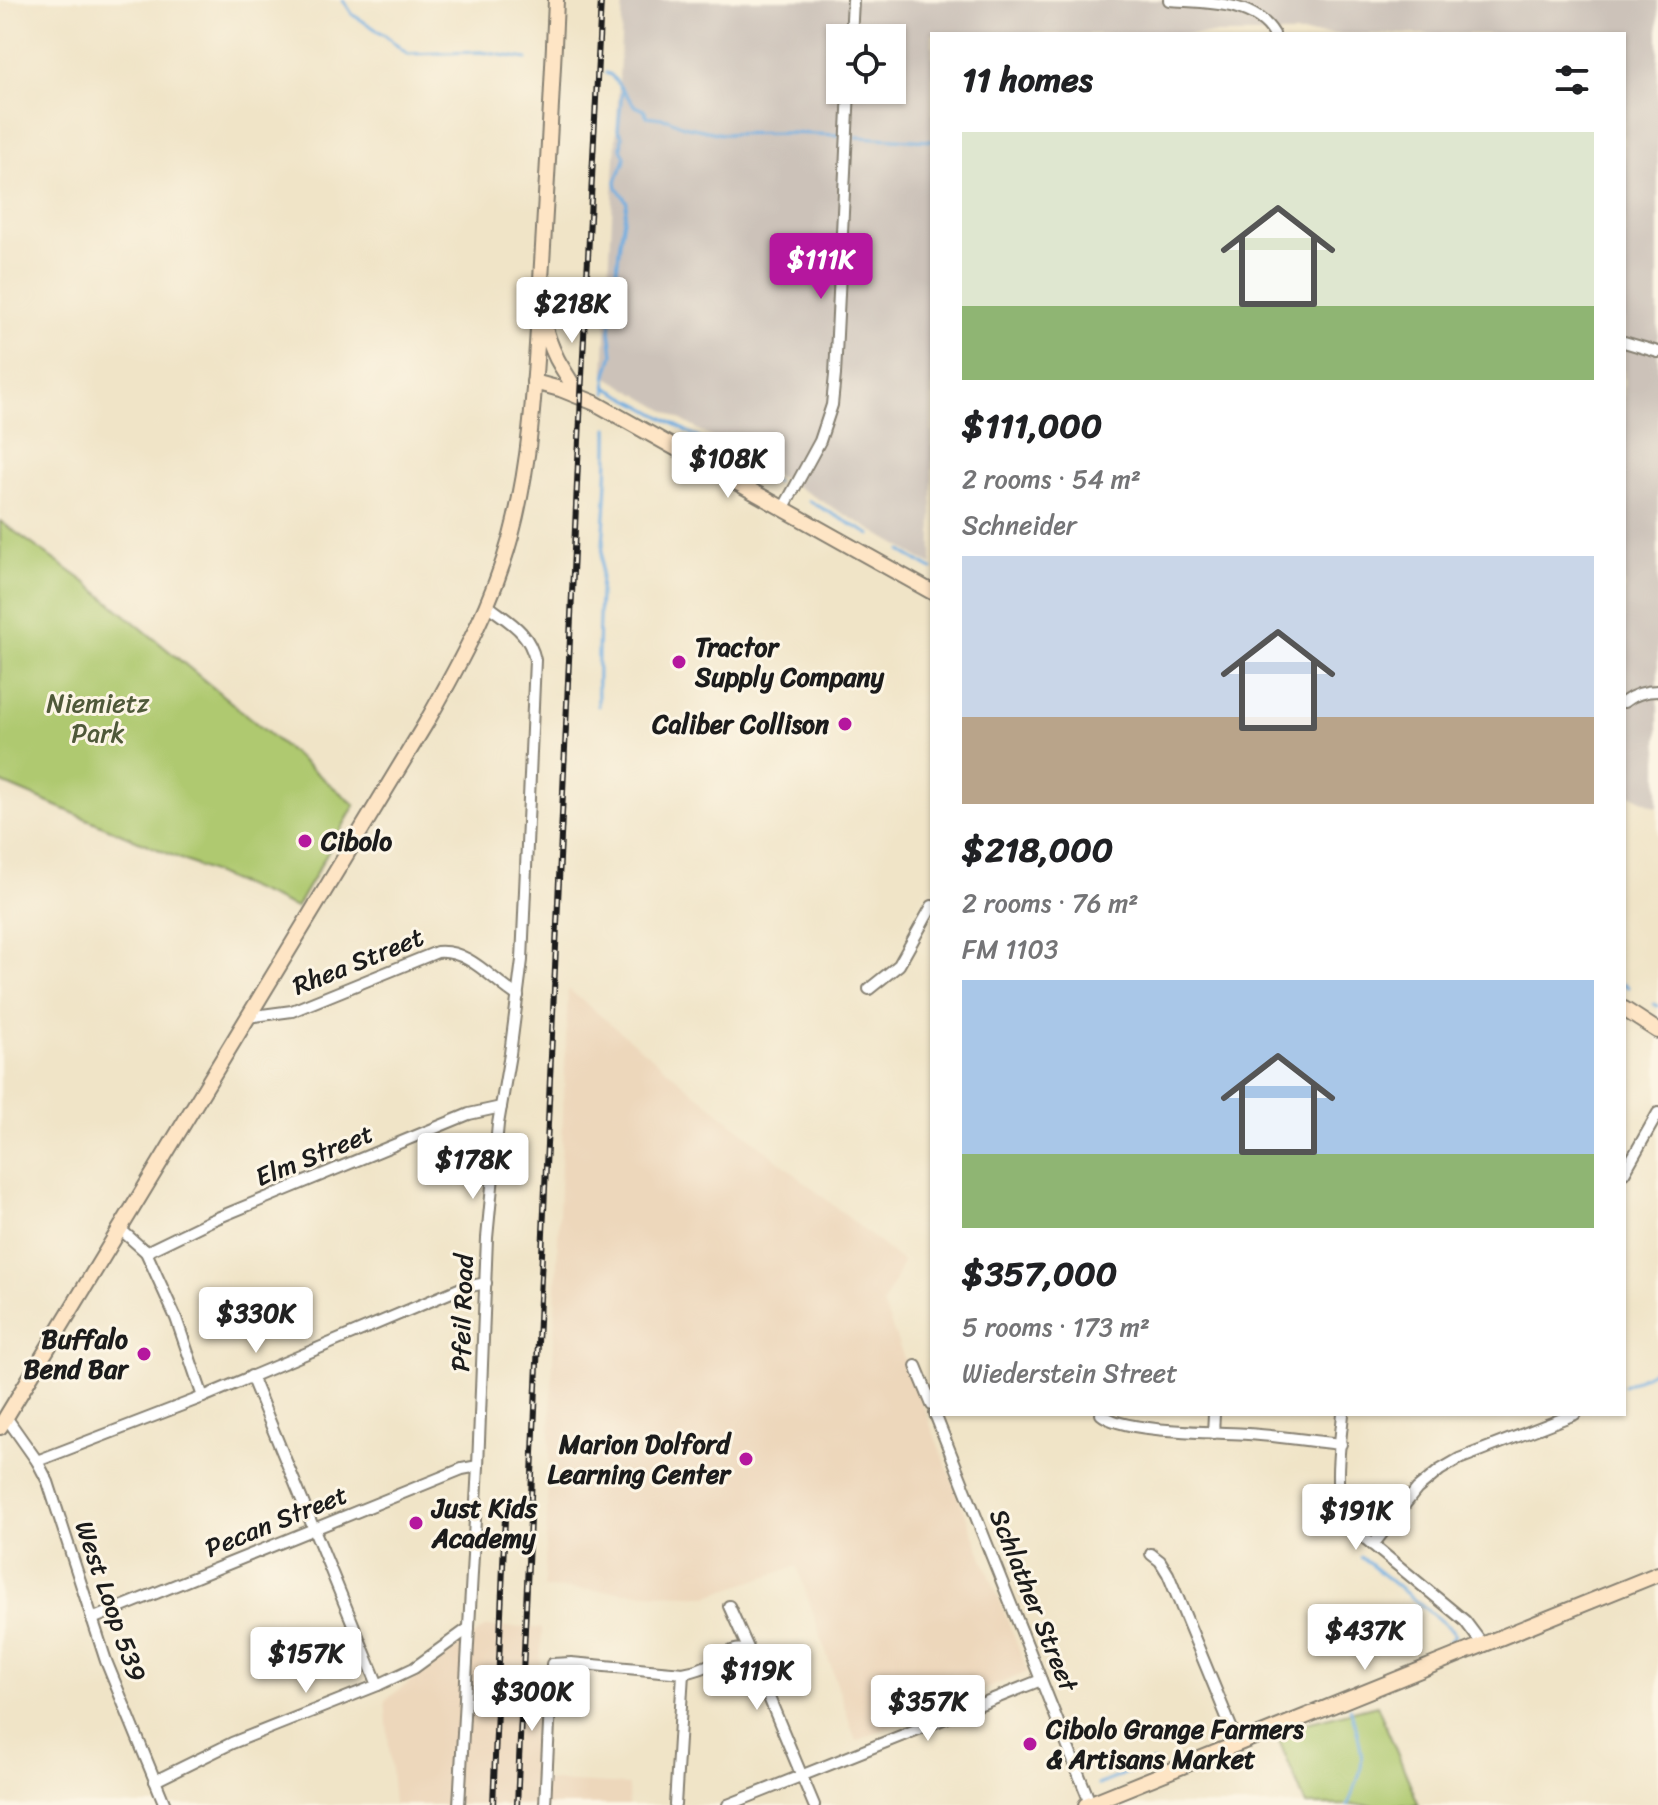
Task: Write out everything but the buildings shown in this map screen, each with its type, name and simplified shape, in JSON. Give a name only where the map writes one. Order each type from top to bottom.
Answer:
[{"type":"main road","points":[[3,1422],[462,660],[487,605],[511,538],[531,430],[556,0]]},
{"type":"main road","points":[[540,303],[546,334],[578,395]]},
{"type":"main road","points":[[534,382],[595,403],[930,591]]},
{"type":"main road","points":[[1626,1010],[1658,1031]]},
{"type":"main road","points":[[1089,1804],[1658,1574]]},
{"type":"street","points":[[852,24],[853,0]]},
{"type":"street","points":[[1169,0],[1247,10],[1263,20],[1272,32]]},
{"type":"street","points":[[783,509],[820,441],[832,405],[848,104]]},
{"type":"street","points":[[1626,343],[1658,352]]},
{"type":"street","name":"Pfeil Road","points":[[459,1805],[487,1238],[501,1107],[522,960],[535,660],[532,645],[522,632],[487,605]]},
{"type":"street","points":[[1626,700],[1649,691],[1658,691]]},
{"type":"street","points":[[869,989],[899,965],[930,910]]},
{"type":"street","name":"Rhea Street","points":[[247,1017],[292,1011],[437,952],[449,951],[472,961],[518,996]]},
{"type":"street","name":"Elm Street","points":[[146,1252],[210,1221],[469,1114],[501,1107]]},
{"type":"street","points":[[1626,1169],[1658,1113]]},
{"type":"street","points":[[119,1228],[146,1252],[176,1318],[203,1397]]},
{"type":"street","points":[[37,1461],[203,1397],[461,1288],[486,1283]]},
{"type":"street","points":[[916,1366],[930,1400]]},
{"type":"street","points":[[251,1376],[378,1685]]},
{"type":"street","name":"Schlather Street","points":[[936,1416],[1089,1804]]},
{"type":"street","points":[[1104,1416],[1121,1424],[1341,1444]]},
{"type":"street","points":[[1213,1433],[1214,1416]]},
{"type":"street","points":[[1343,1416],[1339,1485],[1343,1510],[1351,1525],[1465,1621],[1483,1645]]},
{"type":"street","points":[[1373,1545],[1417,1489],[1440,1470],[1459,1459],[1570,1416]]},
{"type":"street","name":"West Loop 539","points":[[3,1422],[37,1461],[48,1482],[106,1661],[165,1805]]},
{"type":"street","name":"Pecan Street","points":[[92,1619],[462,1469],[478,1466]]},
{"type":"street","points":[[1151,1554],[1168,1574],[1238,1744]]},
{"type":"street","points":[[729,1606],[814,1805]]},
{"type":"street","points":[[155,1781],[232,1743],[414,1668],[469,1628]]},
{"type":"street","points":[[545,1805],[552,1664],[683,1673],[714,1663],[735,1650],[745,1649],[749,1653]]},
{"type":"street","points":[[675,1805],[683,1673]]},
{"type":"street","points":[[728,1805],[1041,1680]]},
{"type":"shaded area","points":[[623,0],[1658,0],[1658,808],[1626,792],[1626,32],[930,32],[930,564],[604,375]]},
{"type":"shaded area","name":"Marion Dolford Learning Center","points":[[568,989],[903,1262],[883,1305],[1028,1672],[856,1741],[797,1566],[708,1596],[544,1588]]},
{"type":"shaded area","points":[[486,1627],[542,1628],[535,1780],[629,1785],[628,1805],[394,1805],[385,1700]]},
{"type":"green space","name":"Niemietz Park","points":[[0,521],[88,584],[355,805],[296,908],[0,782]]},
{"type":"green space","points":[[1377,1705],[1419,1805],[1306,1805],[1275,1731]]},
{"type":"waterway","points":[[343,0],[353,15],[385,35],[407,54],[481,52],[527,59]]},
{"type":"waterway","points":[[606,73],[647,116],[668,119],[683,126],[722,134],[839,135]]},
{"type":"waterway","points":[[607,393],[606,378],[613,354],[610,331],[627,202],[616,181],[625,157],[618,130],[622,91]]},
{"type":"waterway","points":[[857,137],[930,141]]},
{"type":"waterway","points":[[608,388],[776,482]]},
{"type":"waterway","points":[[598,706],[608,428]]},
{"type":"waterway","points":[[809,501],[871,535]]},
{"type":"waterway","points":[[901,551],[930,568]]},
{"type":"waterway","points":[[1654,1004],[1658,1006]]},
{"type":"waterway","points":[[1626,1385],[1658,1368]]},
{"type":"waterway","points":[[1361,1557],[1452,1630],[1455,1635],[1449,1642]]},
{"type":"waterway","points":[[1348,1805],[1362,1760],[1350,1708]]},
{"type":"waterway","points":[[1098,1785],[1153,1762]]},
{"type":"railway","points":[[517,1805],[601,0]]},
{"type":"railway","points":[[493,1805],[505,1518]]},
{"type":"place","name":"Tractor Supply Company","points":[[679,662]]},
{"type":"place","name":"Caliber Collison","points":[[845,724]]},
{"type":"place","name":"Cibolo","points":[[305,841]]},
{"type":"place","name":"Buffalo Bend Bar","points":[[144,1354]]},
{"type":"place","name":"Marion Dolford Learning Center","points":[[746,1459]]},
{"type":"place","name":"Just Kids Academy","points":[[416,1523]]},
{"type":"place","name":"Cibolo Grange Farmers & Artisans Market","points":[[1030,1744]]}]
